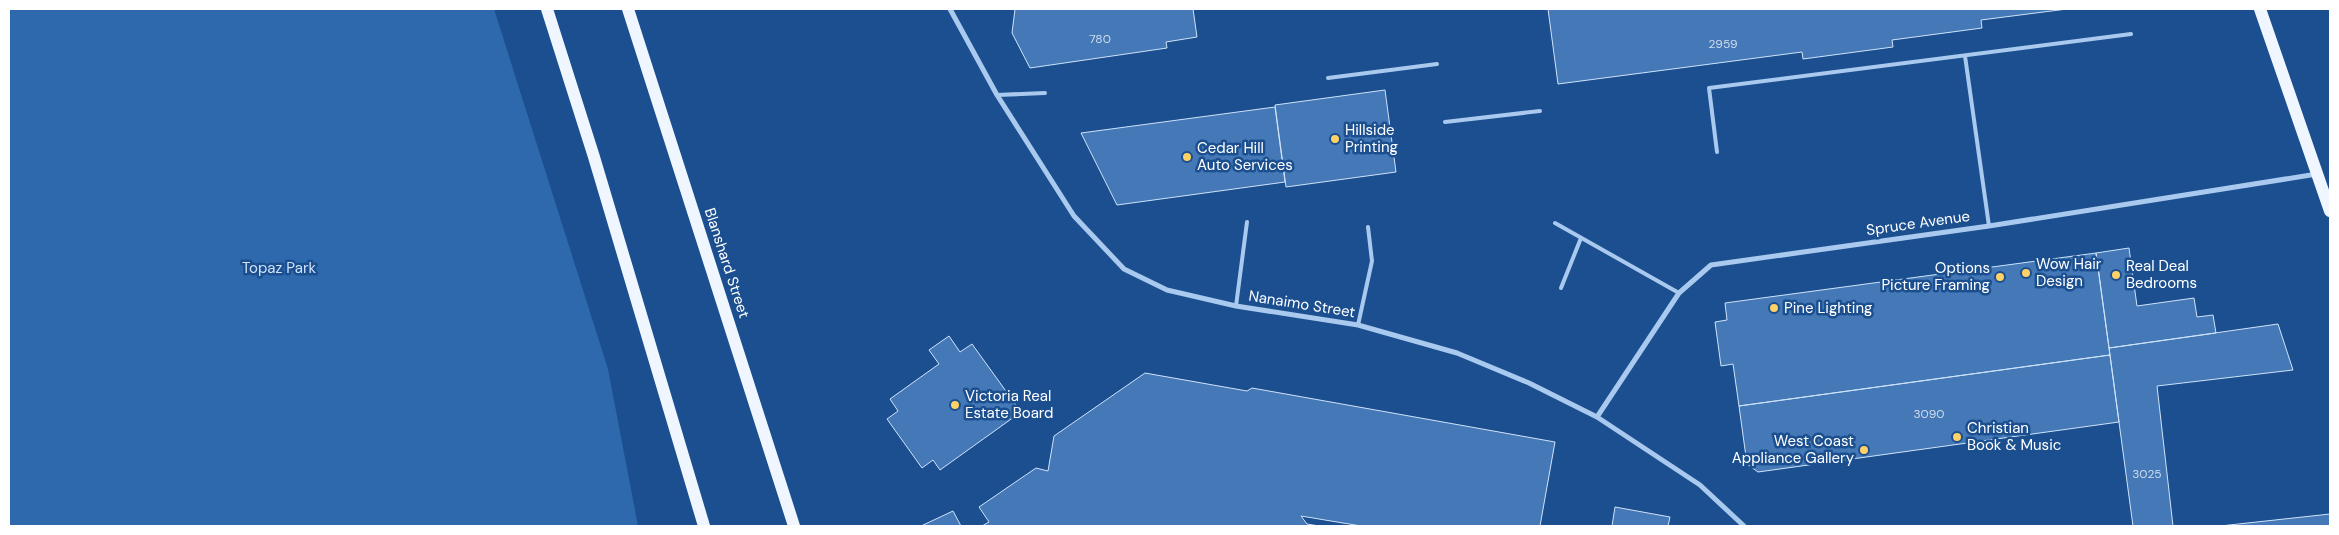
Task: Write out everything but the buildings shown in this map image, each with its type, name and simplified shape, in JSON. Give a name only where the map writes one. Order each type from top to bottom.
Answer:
[{"type":"main road","points":[[547,9],[594,157],[704,526]]},
{"type":"main road","name":"Blanshard Street","points":[[628,9],[794,526]]},
{"type":"main road","points":[[2260,9],[2330,211]]},
{"type":"street","name":"Nanaimo Street","points":[[950,9],[997,95],[1074,216],[1124,268],[1167,290],[1236,306],[1358,325],[1457,353],[1529,383],[1597,417],[1700,485],[1744,526]]},
{"type":"street","name":"Spruce Avenue","points":[[1597,417],[1679,293],[1712,265],[1989,226],[2318,174]]},
{"type":"lane","points":[[1717,152],[1709,88],[2131,34]]},
{"type":"lane","points":[[1965,56],[1989,226]]},
{"type":"lane","points":[[1328,78],[1437,64]]},
{"type":"lane","points":[[997,95],[1045,93]]},
{"type":"lane","points":[[1445,122],[1540,111]]},
{"type":"lane","points":[[1236,306],[1247,222]]},
{"type":"lane","points":[[1555,223],[1679,293]]},
{"type":"lane","points":[[1358,325],[1372,261],[1368,227]]},
{"type":"lane","points":[[1561,288],[1581,238]]},
{"type":"green space","name":"Topaz Park","points":[[9,9],[494,9],[608,369],[638,526],[9,526]]},
{"type":"place","name":"Hillside Printing","points":[[1335,139]]},
{"type":"place","name":"Cedar Hill Auto Services","points":[[1187,157]]},
{"type":"place","name":"Wow Hair Design","points":[[2026,273]]},
{"type":"place","name":"Real Deal Bedrooms","points":[[2116,275]]},
{"type":"place","name":"Options Picture Framing","points":[[2000,277]]},
{"type":"place","name":"Pine Lighting","points":[[1774,308]]},
{"type":"place","name":"Victoria Real Estate Board","points":[[955,405]]},
{"type":"place","name":"Christian Book & Music","points":[[1957,437]]},
{"type":"place","name":"West Coast Appliance Gallery","points":[[1864,450]]}]
